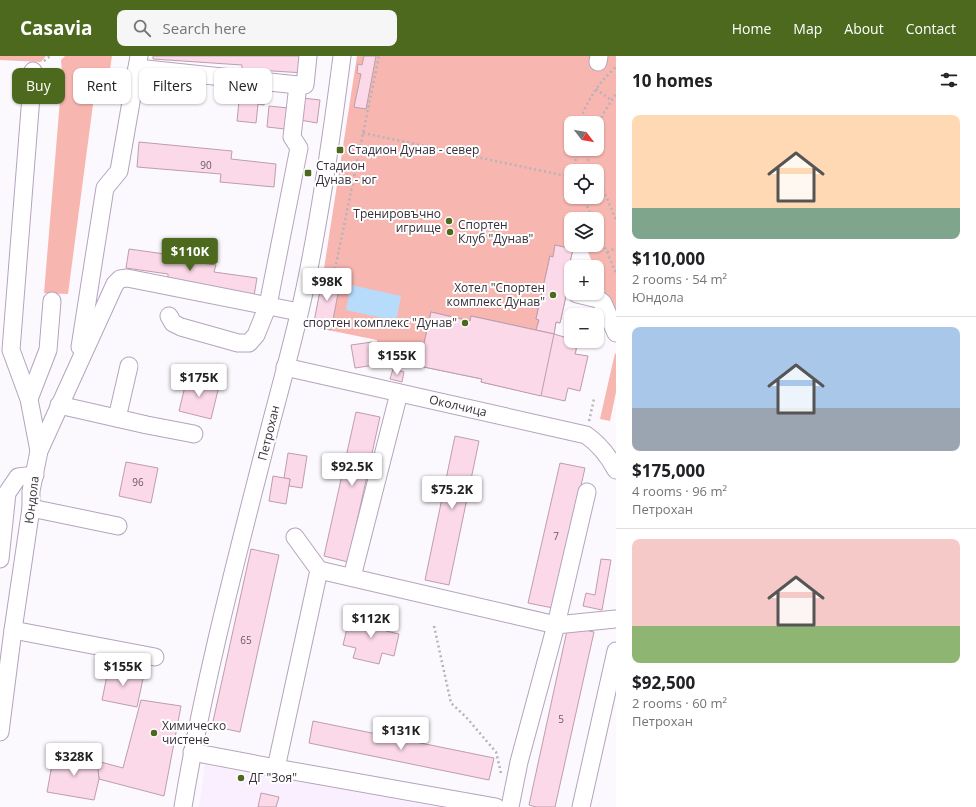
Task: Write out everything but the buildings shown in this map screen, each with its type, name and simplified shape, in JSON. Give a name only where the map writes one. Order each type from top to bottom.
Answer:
[{"type":"street","points":[[76,368],[105,188],[120,171],[138,62],[305,85],[308,56]]},
{"type":"street","name":"Петрохан","points":[[183,807],[192,752],[208,678],[240,544],[299,312],[326,167],[342,56]]},
{"type":"street","points":[[169,316],[173,323],[181,327],[238,343],[249,343],[256,335],[268,305],[299,148],[292,137],[298,85]]},
{"type":"street","points":[[30,104],[11,350],[29,399],[39,451]]},
{"type":"street","name":"Юндола","points":[[0,732],[31,508],[32,491],[39,451],[59,404],[115,284],[120,279],[128,278],[268,305]]},
{"type":"street","points":[[599,300],[603,303],[616,333]]},
{"type":"street","points":[[29,399],[48,350],[52,302]]},
{"type":"street","points":[[268,305],[299,312]]},
{"type":"street","points":[[117,418],[129,366]]},
{"type":"street","name":"Околчица","points":[[285,367],[586,435],[594,440],[615,463]]},
{"type":"street","points":[[352,577],[399,393]]},
{"type":"street","points":[[59,404],[147,425],[194,434]]},
{"type":"street","points":[[0,559],[7,493],[18,477],[35,475]]},
{"type":"street","points":[[510,807],[519,762],[556,625],[586,492]]},
{"type":"street","points":[[31,508],[118,526]]},
{"type":"street","points":[[295,537],[319,570],[556,625],[616,619]]},
{"type":"street","points":[[276,768],[319,570]]},
{"type":"street","points":[[13,630],[155,657]]},
{"type":"street","points":[[581,807],[616,652]]},
{"type":"street","points":[[192,752],[496,807]]},
{"type":"path","points":[[335,269],[379,56]]},
{"type":"path","points":[[582,116],[596,89],[616,67]]},
{"type":"path","points":[[596,89],[611,100]]},
{"type":"path","points":[[602,116],[616,94]]},
{"type":"path","points":[[363,133],[564,176]]},
{"type":"path","points":[[604,193],[616,220]]},
{"type":"path","points":[[604,245],[616,273]]},
{"type":"path","points":[[607,252],[616,248]]},
{"type":"path","points":[[590,416],[594,399]]},
{"type":"path","points":[[434,626],[451,703],[466,717],[496,752],[502,779]]},
{"type":"shaded area","points":[[0,56],[46,56],[41,62],[0,60]]},
{"type":"shaded area","points":[[65,56],[112,56],[110,68],[73,68],[73,104],[93,104],[68,294],[44,293],[60,104],[65,104],[65,68],[62,68],[61,60]]},
{"type":"shaded area","name":"Спортен Клуб \"Дунав\"","points":[[357,56],[616,56],[616,318],[604,290],[604,260],[591,260],[588,252],[604,252],[604,212],[564,212],[564,252],[572,252],[570,260],[564,260],[565,300],[560,323],[556,323],[554,334],[564,337],[564,348],[577,348],[576,354],[588,356],[580,391],[568,388],[565,401],[481,382],[482,379],[390,360],[391,356],[378,353],[377,340],[313,327],[323,275]]},
{"type":"shaded area","points":[[615,353],[616,392],[610,421],[600,419]]},
{"type":"shaded area","name":"ДГ \"Зоя\"","points":[[205,765],[437,807],[199,807]]},
{"type":"water","points":[[351,285],[401,296],[396,321],[346,310]]},
{"type":"place","name":"Стадион Дунав - север","points":[[340,150]]},
{"type":"place","name":"Стадион Дунав - юг","points":[[308,173]]},
{"type":"place","name":"Тренировъчно игрище","points":[[449,221]]},
{"type":"place","name":"Спортен Клуб \"Дунав\"","points":[[450,232]]},
{"type":"place","name":"Хотел \"Спортен комплекс Дунав\"","points":[[553,295]]},
{"type":"place","name":"спортен комплекс \"Дунав\"","points":[[465,323]]},
{"type":"place","name":"Химическо чистене","points":[[154,733]]},
{"type":"place","name":"ДГ \"Зоя\"","points":[[241,778]]}]
